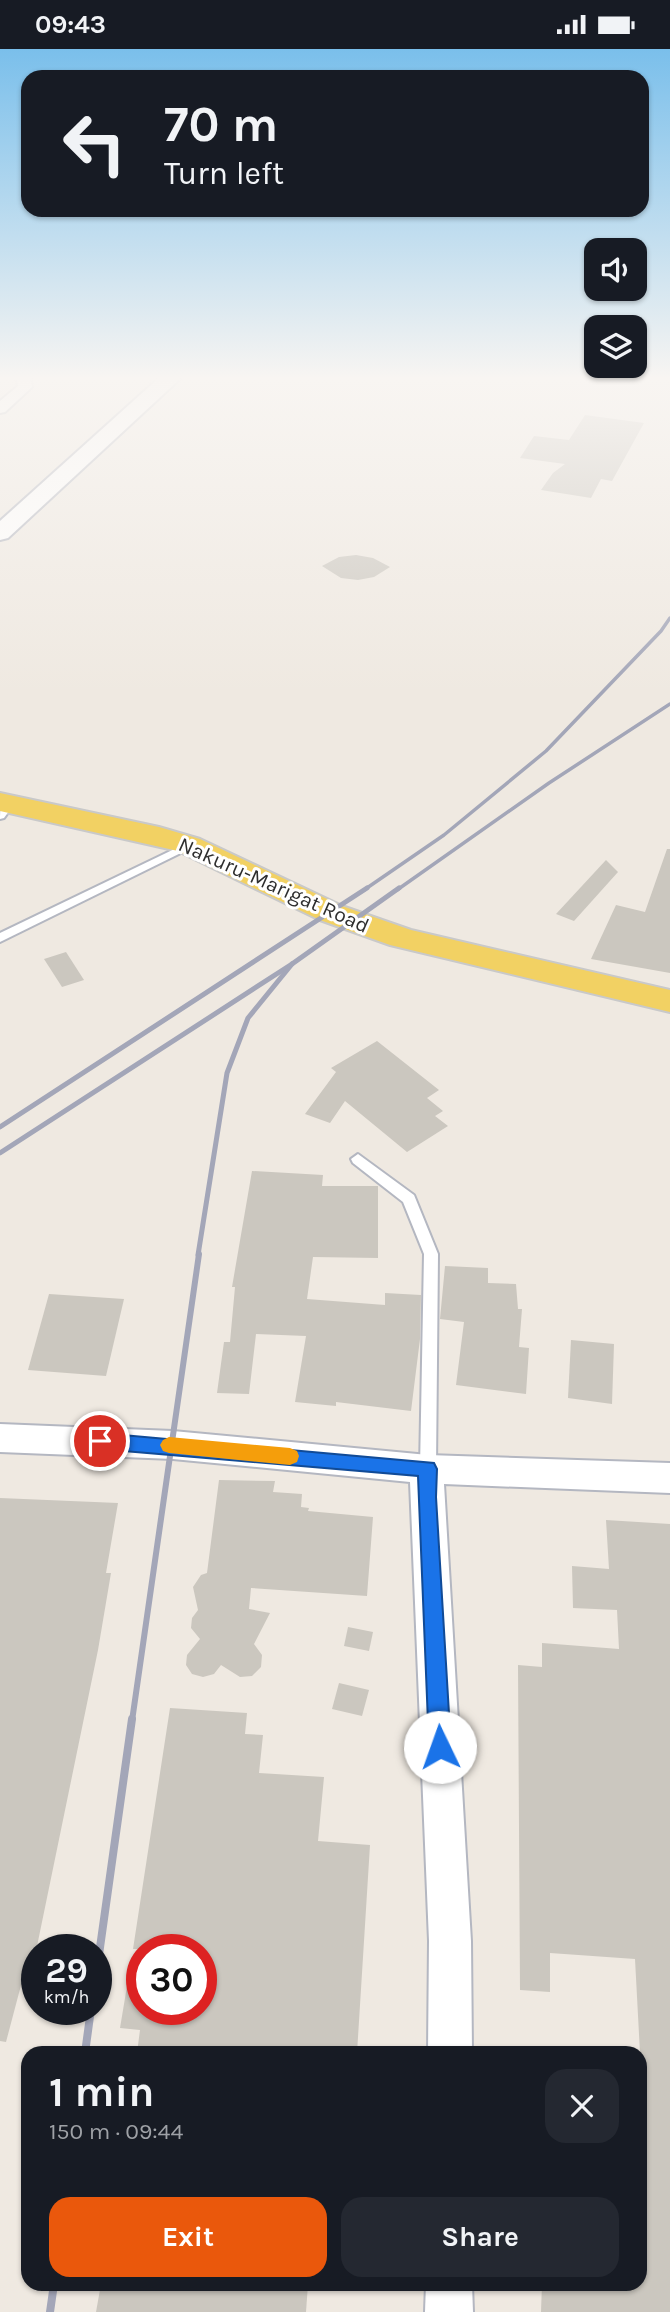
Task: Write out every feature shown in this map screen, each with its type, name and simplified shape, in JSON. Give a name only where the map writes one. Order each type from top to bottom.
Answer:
[{"type":"main road","points":[[0,533],[56,483]]},
{"type":"main road","name":"Nakuru-Marigat Road","points":[[3,807],[159,836],[189,845],[341,918],[402,938],[670,1001]]},
{"type":"street","points":[[0,1438],[173,1445],[428,1469],[670,1478]]},
{"type":"street","points":[[428,1469],[426,1497],[450,1941],[450,2046]]},
{"type":"street","points":[[449,2291],[449,2312]]},
{"type":"lane","points":[[0,938],[189,845]]},
{"type":"lane","points":[[358,1159],[409,1199],[431,1254],[428,1469]]},
{"type":"building","points":[[546,483],[599,483],[591,498],[541,490]]},
{"type":"building","points":[[356,555],[373,558],[390,567],[374,577],[358,580],[341,578],[322,566],[339,557]]},
{"type":"building","points":[[667,849],[670,849],[670,973],[591,959],[616,905],[645,912]]},
{"type":"building","points":[[606,860],[618,872],[574,921],[556,914]]},
{"type":"building","points":[[66,952],[84,980],[62,987],[44,959]]},
{"type":"building","points":[[377,1041],[439,1090],[427,1098],[443,1111],[435,1116],[448,1126],[407,1152],[345,1101],[330,1123],[305,1114],[336,1072],[331,1068]]},
{"type":"building","points":[[252,1171],[323,1175],[322,1186],[378,1186],[378,1258],[313,1257],[307,1299],[385,1305],[385,1293],[421,1295],[420,1339],[411,1411],[336,1402],[336,1406],[295,1402],[306,1336],[256,1334],[249,1394],[217,1393],[224,1342],[230,1342],[235,1287],[232,1287]]},
{"type":"building","points":[[445,1266],[488,1268],[488,1283],[516,1284],[518,1309],[522,1309],[519,1347],[529,1348],[526,1394],[456,1385],[464,1322],[440,1319]]},
{"type":"building","points":[[49,1294],[124,1299],[106,1376],[28,1370]]},
{"type":"building","points":[[571,1340],[614,1344],[612,1404],[568,1398]]},
{"type":"building","points":[[219,1480],[275,1481],[273,1492],[302,1494],[301,1507],[309,1508],[308,1511],[373,1517],[367,1596],[251,1588],[249,1609],[270,1613],[254,1644],[262,1655],[261,1667],[252,1676],[240,1677],[221,1665],[214,1674],[203,1677],[192,1674],[186,1665],[187,1655],[200,1639],[191,1628],[192,1618],[198,1610],[193,1587],[201,1575],[207,1573]]},
{"type":"building","points":[[0,1498],[118,1503],[106,1573],[111,1573],[98,1650],[40,1934],[21,1934],[21,1985],[6,2042],[0,2041]]},
{"type":"building","points":[[606,1520],[670,1524],[670,2312],[541,2312],[542,2291],[647,2291],[647,2046],[640,2046],[635,1959],[550,1953],[550,1992],[520,1990],[518,1665],[542,1667],[542,1643],[619,1649],[617,1610],[573,1608],[572,1566],[609,1569]]},
{"type":"building","points":[[348,1627],[373,1632],[369,1651],[344,1646]]},
{"type":"building","points":[[339,1683],[369,1690],[362,1716],[332,1709]]},
{"type":"building","points":[[170,1708],[247,1713],[245,1734],[263,1735],[259,1773],[324,1777],[318,1841],[370,1845],[357,2046],[138,2046],[140,2030],[120,2028],[126,1992],[126,2025],[217,2025],[217,1934],[135,1934]]},
{"type":"building","points":[[100,2291],[308,2291],[306,2312],[96,2312]]},
{"type":"railway","points":[[365,889],[444,835],[546,751],[661,631],[670,618]]},
{"type":"railway","points":[[397,890],[549,783],[670,704]]},
{"type":"railway","points":[[292,964],[399,888]]},
{"type":"railway","points":[[0,1127],[365,889]]},
{"type":"railway","points":[[0,1153],[292,964]]},
{"type":"railway","points":[[198,1255],[227,1073],[248,1018],[292,964]]},
{"type":"railway","points":[[132,1721],[199,1254]]},
{"type":"railway","points":[[102,1934],[132,1719]]},
{"type":"railway","points":[[86,2046],[89,2025]]},
{"type":"railway","points":[[50,2312],[53,2291]]},
{"type":"slow traffic","points":[[169,1445],[290,1456]]},
{"type":"route","points":[[100,1441],[173,1445],[428,1469],[426,1497],[440,1747]]}]
